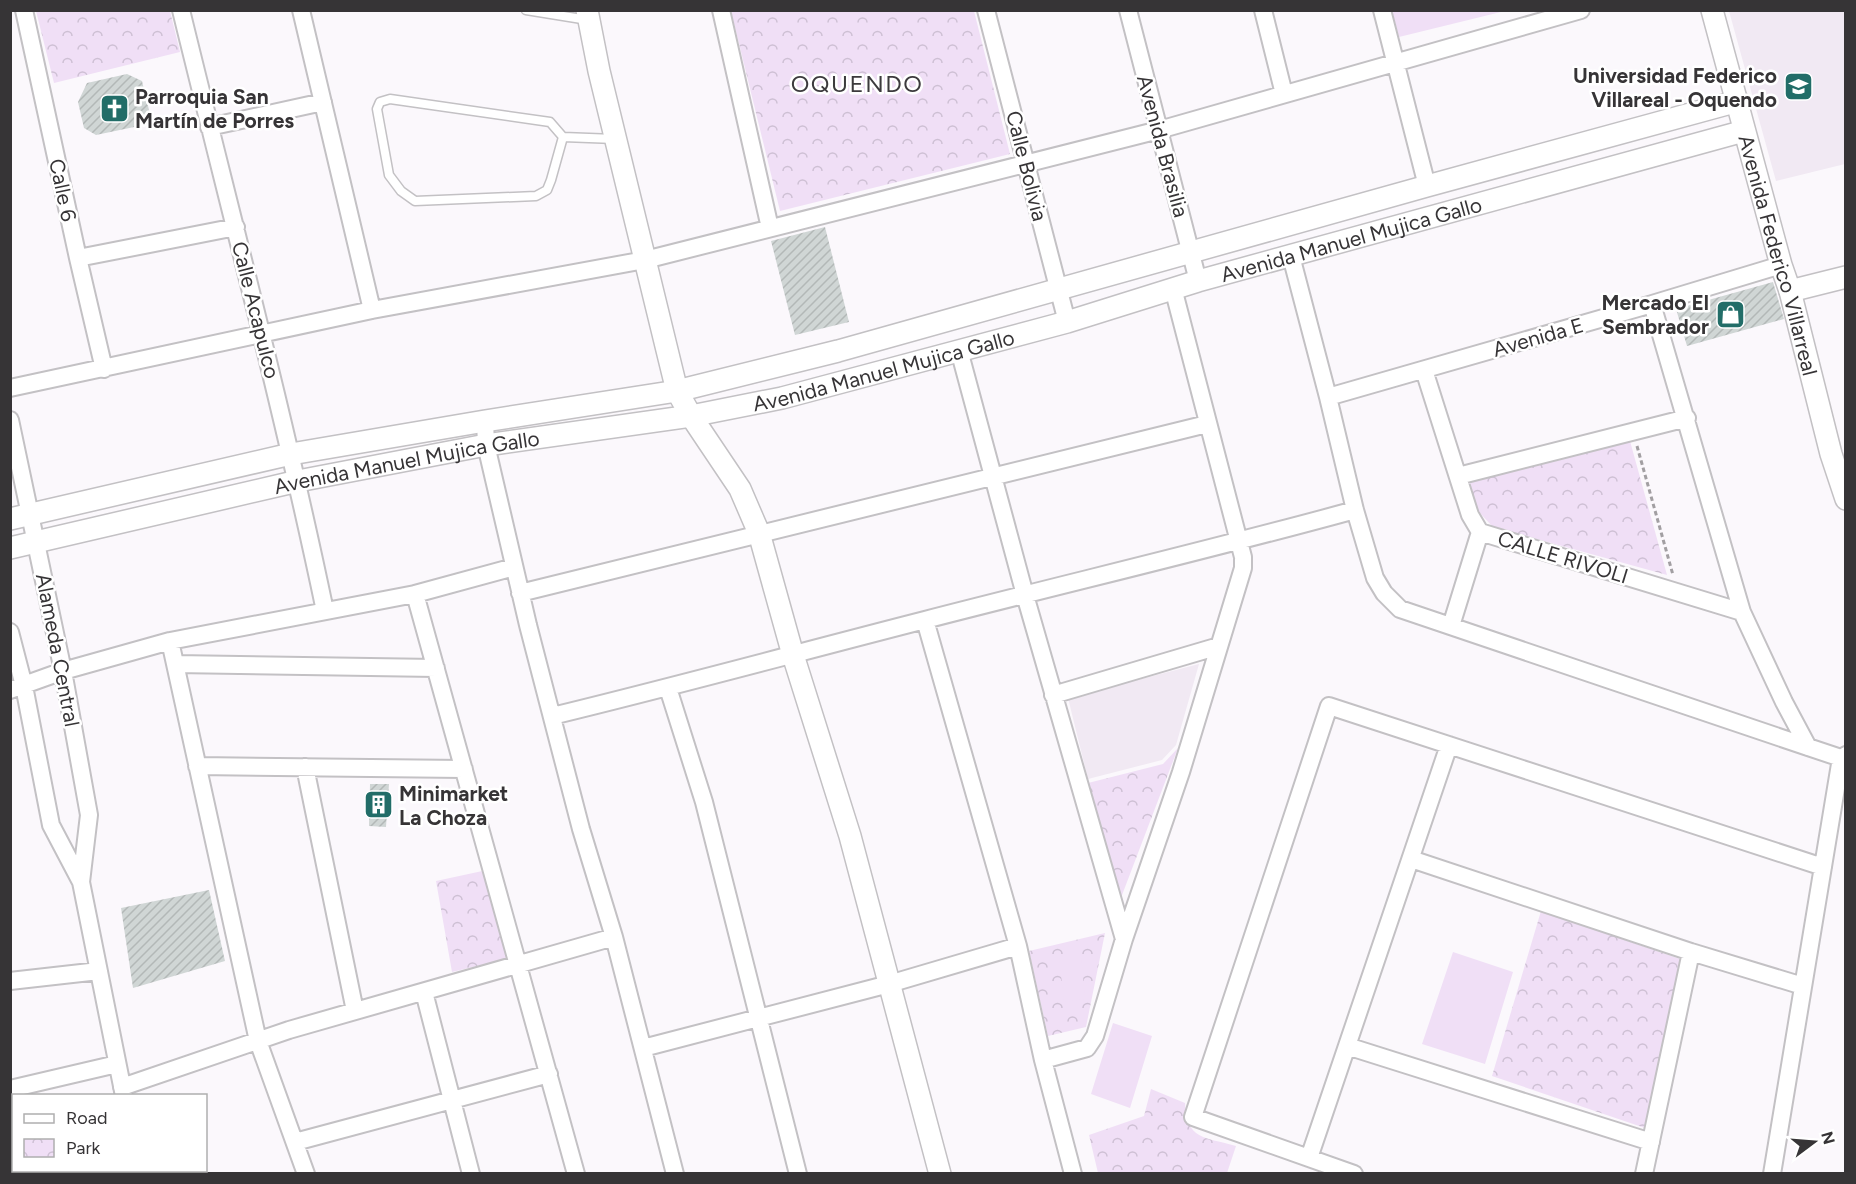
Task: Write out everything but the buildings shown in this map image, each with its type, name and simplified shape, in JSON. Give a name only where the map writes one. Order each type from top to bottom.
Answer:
[{"type":"street","name":"Calle 6","points":[[24,10],[104,369]]},
{"type":"street","name":"Calle Acapulco","points":[[181,10],[263,334],[298,481],[325,611]]},
{"type":"street","points":[[301,10],[372,310]]},
{"type":"street","points":[[721,10],[770,228]]},
{"type":"street","name":"Calle Bolivia","points":[[986,10],[1066,322]]},
{"type":"street","name":"Avenida Brasilia","points":[[1128,10],[1198,281]]},
{"type":"street","points":[[1263,10],[1284,94]]},
{"type":"street","points":[[1382,10],[1427,186]]},
{"type":"street","name":"Avenida Federico Villarreal","points":[[1712,10],[1845,499]]},
{"type":"street","points":[[10,388],[372,310],[645,260],[1159,130],[1577,11]]},
{"type":"street","points":[[588,15],[598,71],[677,391],[690,416],[740,489],[759,533],[793,655],[850,836],[940,1173]]},
{"type":"street","name":"Avenida Manuel Mujica Gallo","points":[[20,517],[291,454],[677,391],[838,351],[1058,291],[1427,186],[1738,101]]},
{"type":"street","points":[[209,127],[323,102]]},
{"type":"street","name":"Avenida Manuel Mujica Gallo","points":[[10,548],[298,481],[486,445],[690,416],[782,398],[1066,322],[1173,288],[1744,130]]},
{"type":"street","points":[[78,258],[236,227]]},
{"type":"street","points":[[1291,256],[1375,578],[1384,593],[1400,609],[1808,747],[1843,756],[1772,1173]]},
{"type":"street","name":"Avenida E","points":[[1329,397],[1781,265]]},
{"type":"street","points":[[1790,291],[1845,277]]},
{"type":"street","points":[[1043,1060],[1087,1048],[1095,1036],[1124,939],[1181,772],[1244,557],[1173,288]]},
{"type":"street","points":[[1652,304],[1743,612],[1784,702],[1808,747]]},
{"type":"street","points":[[959,350],[1053,695],[1124,939]]},
{"type":"street","name":"CALLE RIVOLI","points":[[1424,370],[1470,515],[1480,532],[1743,612]]},
{"type":"street","points":[[1458,476],[1687,418]]},
{"type":"street","name":"Alameda Central","points":[[10,420],[20,517],[36,541],[63,671],[89,815],[81,882]]},
{"type":"street","points":[[485,421],[486,445],[520,593],[580,829],[614,937],[675,1173]]},
{"type":"street","points":[[520,593],[1208,424]]},
{"type":"street","points":[[552,716],[1240,542],[1356,510]]},
{"type":"street","points":[[1451,626],[1480,532]]},
{"type":"street","points":[[17,688],[63,671],[170,641],[415,594],[514,567]]},
{"type":"street","points":[[415,594],[576,1173]]},
{"type":"street","points":[[925,620],[1018,946],[1043,1060],[1073,1173]]},
{"type":"street","name":"Alameda Central","points":[[10,632],[17,688],[51,825],[81,882],[123,1091]]},
{"type":"street","points":[[170,641],[258,1041],[306,1173]]},
{"type":"street","points":[[1053,695],[1219,646]]},
{"type":"street","points":[[175,664],[436,668]]},
{"type":"street","points":[[668,688],[704,802],[798,1173]]},
{"type":"street","points":[[1354,1173],[1193,1117],[1329,706],[1823,867]]},
{"type":"street","points":[[1309,1158],[1449,745]]},
{"type":"street","points":[[197,766],[464,769]]},
{"type":"street","points":[[306,767],[355,1011]]},
{"type":"street","points":[[1411,859],[1691,952],[1803,986]]},
{"type":"street","points":[[123,1091],[258,1041],[614,937]]},
{"type":"street","points":[[643,1048],[889,984],[1018,946]]},
{"type":"street","points":[[1644,1173],[1691,952]]},
{"type":"street","points":[[10,981],[99,971]]},
{"type":"street","points":[[424,992],[471,1173]]},
{"type":"street","points":[[1347,1046],[1651,1142]]},
{"type":"street","points":[[10,1089],[117,1064]]},
{"type":"street","points":[[295,1142],[549,1074]]},
{"type":"lane","points":[[526,10],[588,15]]},
{"type":"lane","points":[[563,138],[552,180],[547,190],[536,196],[414,201],[401,191],[389,175],[377,109],[380,102],[390,99],[550,122],[563,138],[615,139]]},
{"type":"path","points":[[1634,432],[1678,592]]},
{"type":"shaded area","name":"Universidad Federico Villareal - Oquendo","points":[[1729,11],[1845,11],[1845,164],[1776,181]]},
{"type":"shaded area","points":[[1199,664],[1176,745],[1162,760],[1088,779],[1068,698]]},
{"type":"green space","points":[[1392,10],[1505,11],[1399,37]]},
{"type":"green space","points":[[36,11],[170,11],[180,52],[54,83]]},
{"type":"green space","points":[[731,11],[974,11],[1010,154],[780,211]]},
{"type":"green space","points":[[1630,441],[1667,575],[1493,527],[1478,511],[1469,482]]},
{"type":"green space","points":[[1178,748],[1119,903],[1088,783],[1163,764]]},
{"type":"green space","points":[[487,870],[511,958],[452,972],[436,881]]},
{"type":"green space","points":[[1541,911],[1680,959],[1645,1128],[1492,1076]]},
{"type":"green space","points":[[1105,933],[1086,1027],[1048,1036],[1029,951]]},
{"type":"green space","points":[[1453,952],[1513,972],[1485,1064],[1422,1044]]},
{"type":"green space","points":[[1081,954],[1085,999],[1064,1002],[1059,956]]},
{"type":"green space","points":[[1113,1023],[1152,1036],[1130,1108],[1091,1094]]},
{"type":"green space","points":[[1151,1089],[1185,1103],[1189,1124],[1199,1135],[1236,1146],[1227,1173],[1098,1173],[1089,1135],[1144,1116]]},
{"type":"place","name":"Universidad Federico Villareal - Oquendo","points":[[1798,87]]},
{"type":"place","name":"Parroquia San Martín de Porres","points":[[114,108]]},
{"type":"place","name":"Mercado El Sembrador","points":[[1730,314]]},
{"type":"place","name":"Minimarket La Choza","points":[[378,805]]},
{"type":"district","name":"OQUENDO","points":[[857,83]]}]
